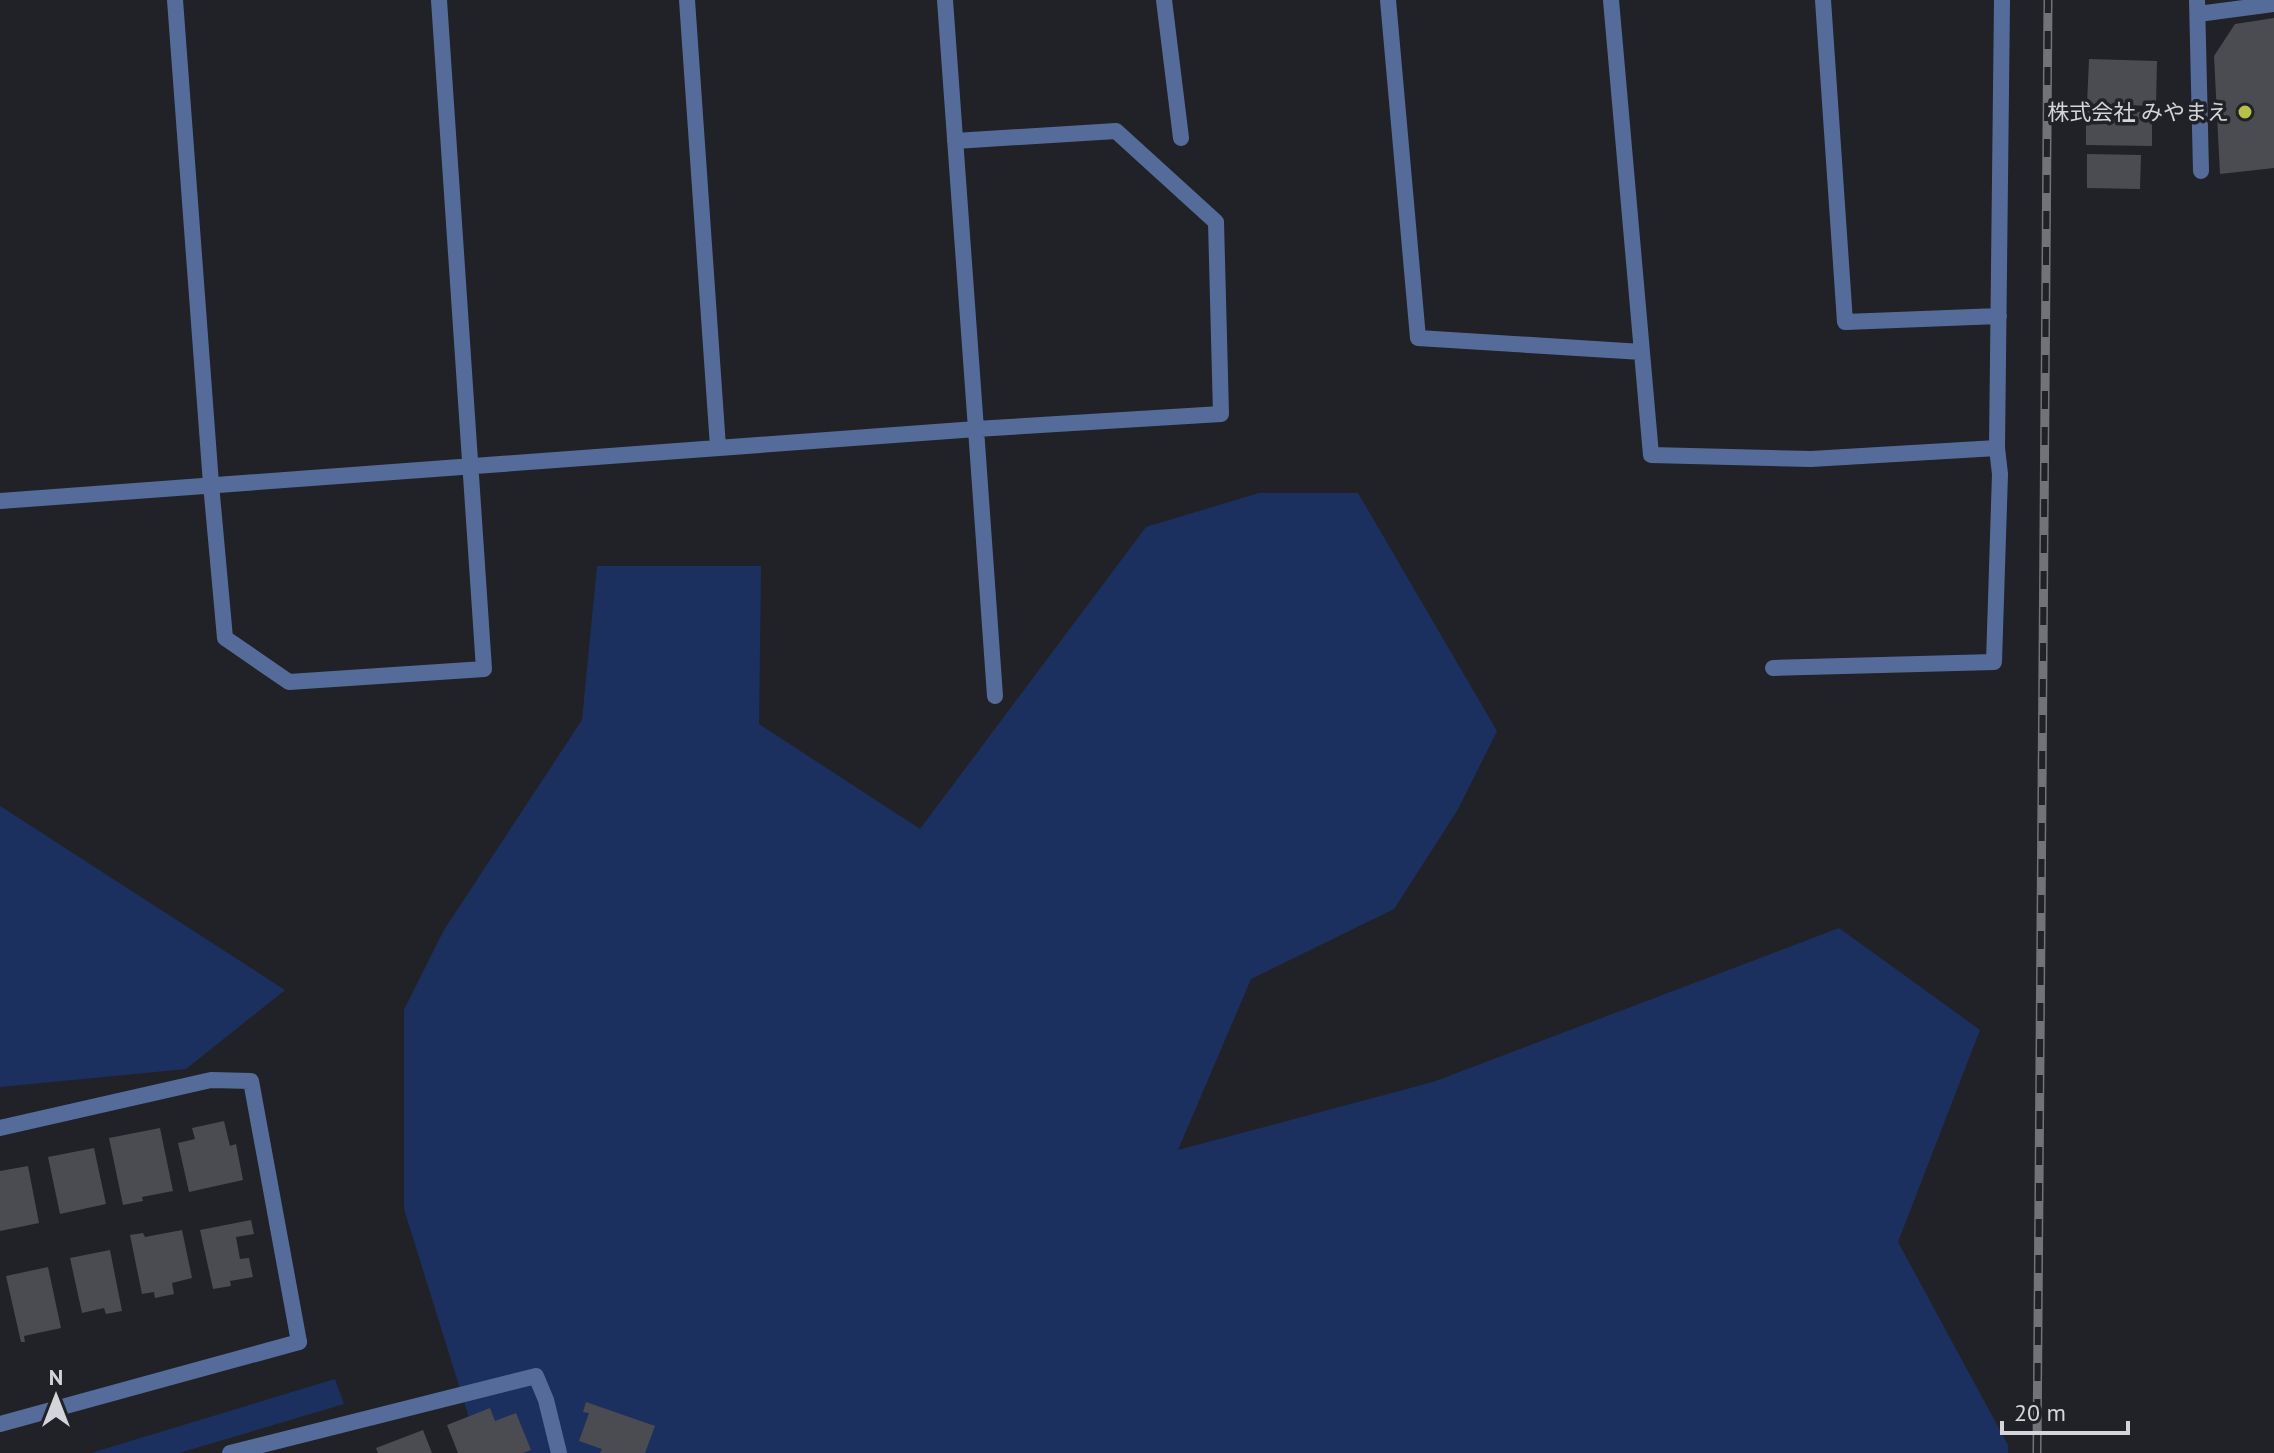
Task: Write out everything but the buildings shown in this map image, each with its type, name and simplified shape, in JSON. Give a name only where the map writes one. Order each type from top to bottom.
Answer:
[{"type":"street","points":[[175,0],[225,638],[289,682],[484,669],[439,0]]},
{"type":"street","points":[[687,0],[718,447]]},
{"type":"street","points":[[945,0],[995,696]]},
{"type":"street","points":[[1164,0],[1181,138]]},
{"type":"street","points":[[1388,0],[1418,338],[1642,352]]},
{"type":"street","points":[[1611,0],[1651,455],[1811,459],[1997,448]]},
{"type":"street","points":[[1823,0],[1845,322],[1999,316]]},
{"type":"street","points":[[1773,668],[1994,662],[2000,474],[1997,448],[2002,0]]},
{"type":"street","points":[[2201,171],[2198,7],[2274,4]]},
{"type":"street","points":[[0,501],[718,447],[1221,414],[1216,222],[1116,131],[955,141]]},
{"type":"street","points":[[0,1128],[211,1080],[251,1081],[299,1342],[0,1424]]},
{"type":"street","points":[[230,1453],[536,1376],[546,1400],[559,1453]]},
{"type":"shaded area","points":[[1259,493],[1358,493],[1497,731],[1457,811],[1394,909],[1251,979],[1178,1150],[1433,1082],[1839,928],[1980,1030],[1898,1242],[2008,1445],[2008,1453],[480,1453],[404,1209],[404,1010],[444,930],[582,720],[597,566],[761,566],[759,724],[920,829],[1146,527]]},
{"type":"shaded area","points":[[0,806],[285,990],[186,1069],[0,1087]]},
{"type":"shaded area","points":[[335,1379],[344,1404],[179,1453],[91,1453]]},
{"type":"railway","points":[[2037,1453],[2048,0]]},
{"type":"place","name":"株式会社 みやまえ","points":[[2245,112]]}]
